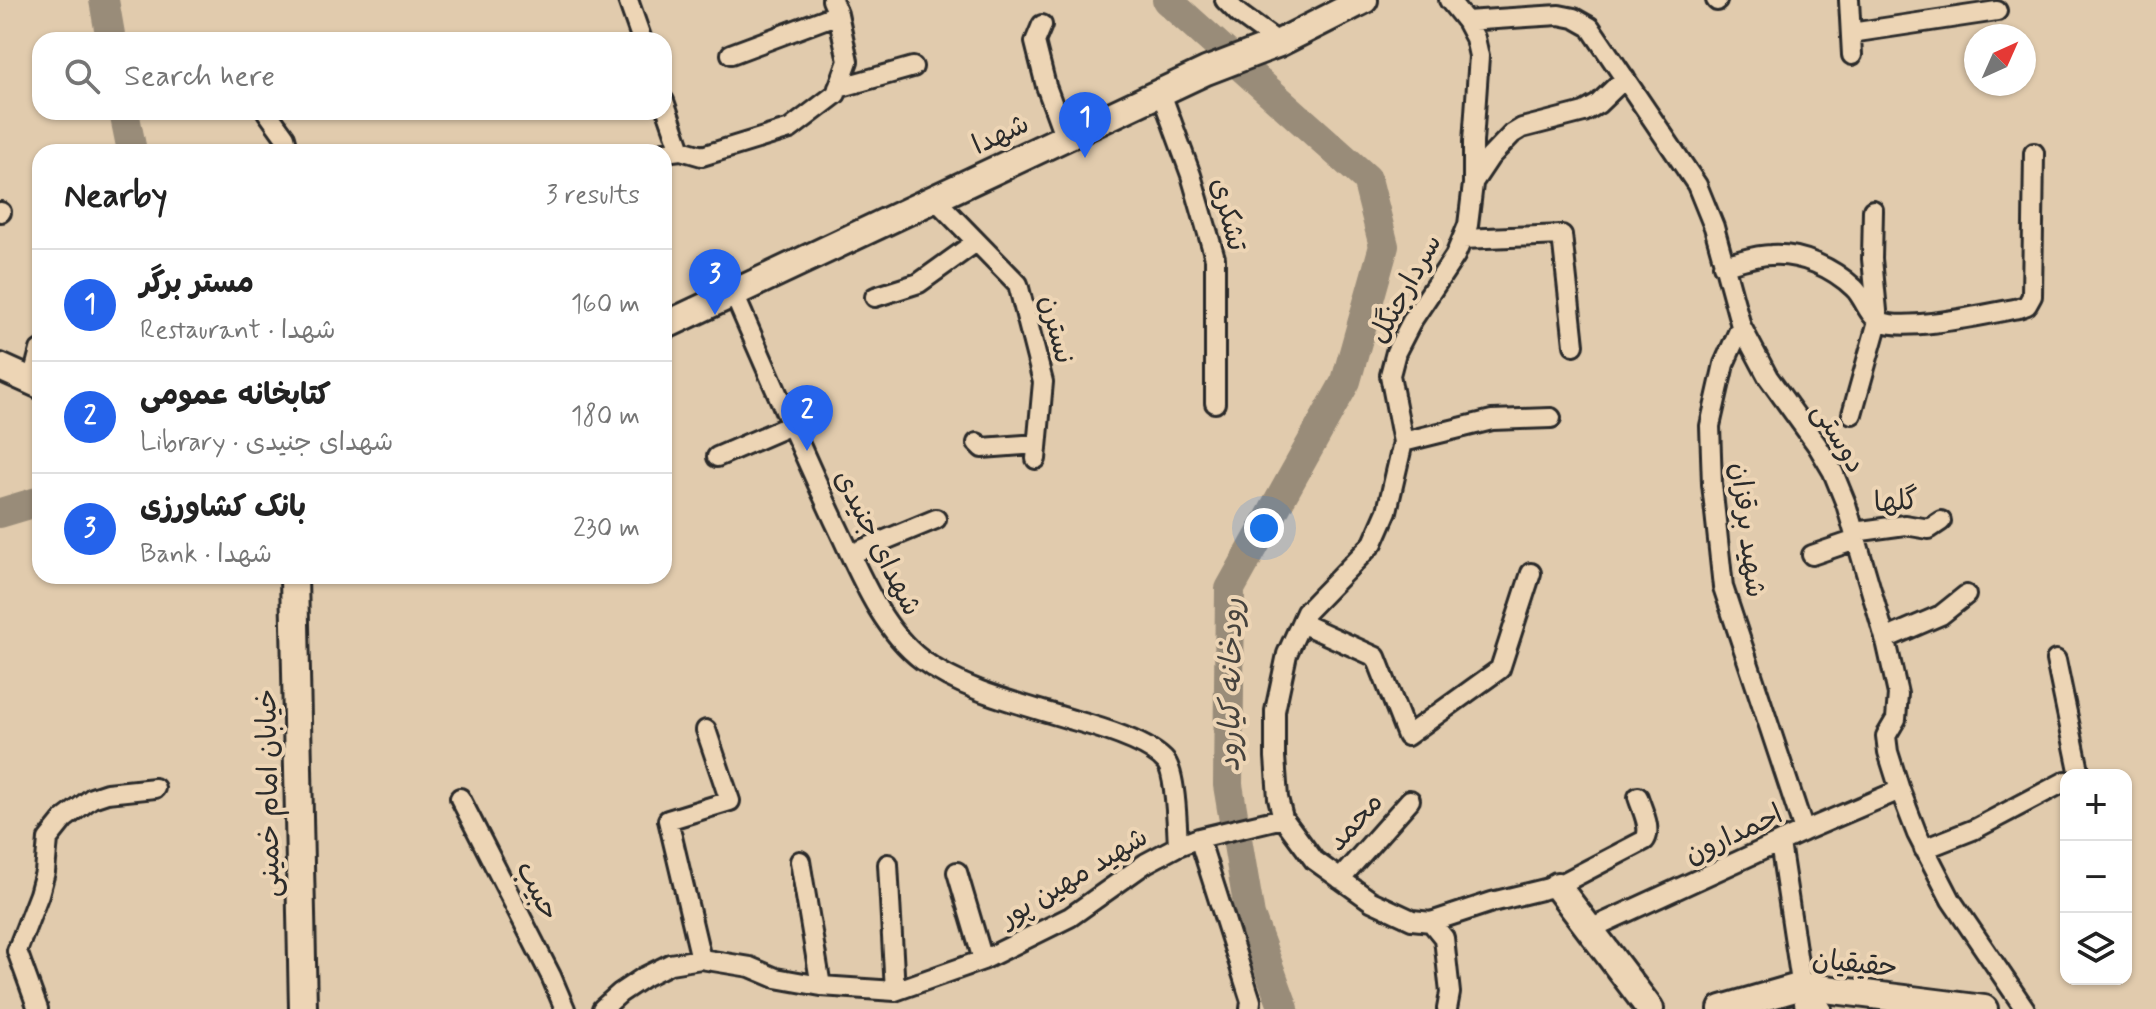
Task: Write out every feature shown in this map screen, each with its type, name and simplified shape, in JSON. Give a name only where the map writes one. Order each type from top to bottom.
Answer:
[{"type":"main road","name":"شهدا","points":[[672,322],[1206,71],[1279,43],[1364,0]]},
{"type":"main road","points":[[0,367],[32,381]]},
{"type":"main road","name":"خیابان امام خمینی","points":[[294,584],[303,1009]]},
{"type":"main road","points":[[1557,886],[1650,1009]]},
{"type":"main road","name":"حقیقیان","points":[[1722,1009],[1804,997],[1984,1009]]},
{"type":"street","points":[[628,0],[639,32]]},
{"type":"street","points":[[1225,0],[1279,43]]},
{"type":"street","name":"سردارجنگل","points":[[1431,922],[1412,920],[1371,901],[1314,860],[1283,818],[1278,798],[1275,711],[1287,654],[1306,612],[1373,543],[1387,511],[1403,442],[1390,375],[1396,352],[1413,319],[1455,256],[1468,225],[1479,56],[1475,38],[1466,21],[1449,0]]},
{"type":"street","points":[[1849,0],[1852,55]]},
{"type":"street","points":[[673,151],[702,156],[790,129],[836,94],[848,61],[835,7],[731,54]]},
{"type":"street","points":[[1851,33],[1997,11]]},
{"type":"street","name":"دوستی","points":[[1466,21],[1559,15],[1574,18],[1590,27],[1697,185],[1714,227],[1741,326],[1768,377],[1833,472],[1846,504],[1898,694],[1896,719],[1886,736],[1900,790],[1924,849],[1951,900],[2025,1009]]},
{"type":"street","points":[[1042,25],[1035,42],[1046,86],[1065,138]]},
{"type":"street","points":[[838,88],[913,67]]},
{"type":"street","points":[[1473,184],[1490,157],[1512,134],[1522,128],[1584,112],[1598,104],[1625,78]]},
{"type":"street","name":"تشکری","points":[[1161,93],[1191,175],[1215,258],[1215,403]]},
{"type":"street","points":[[273,120],[287,144]]},
{"type":"street","points":[[667,120],[672,144]]},
{"type":"street","points":[[1723,265],[1770,255],[1796,257],[1834,271],[1857,290],[1878,321],[1900,325],[2019,308],[2027,305],[2032,296],[2034,153]]},
{"type":"street","name":"نسترن","points":[[935,199],[1018,284],[1043,382],[1036,451],[982,448],[977,443]]},
{"type":"street","points":[[1852,414],[1878,321],[1872,259],[1873,210]]},
{"type":"street","points":[[1463,239],[1562,235],[1574,345]]},
{"type":"street","points":[[875,297],[919,283],[976,242]]},
{"type":"street","name":"شهدای جنیدی","points":[[734,294],[851,554],[876,604],[900,642],[949,678],[1012,702],[1105,729],[1128,738],[1167,763],[1172,777],[1178,846]]},
{"type":"street","name":"شهید برقزان","points":[[1741,326],[1724,364],[1710,426],[1712,484],[1723,587],[1804,831]]},
{"type":"street","points":[[1403,442],[1492,420],[1551,418]]},
{"type":"street","points":[[717,457],[791,425]]},
{"type":"street","points":[[851,554],[936,519]]},
{"type":"street","name":"گلها","points":[[1812,555],[1855,536],[1905,525],[1929,529],[1941,521]]},
{"type":"street","points":[[1301,623],[1376,657],[1407,736],[1500,669],[1531,573]]},
{"type":"street","points":[[1885,639],[1941,615],[1966,595]]},
{"type":"street","points":[[2056,660],[2078,769]]},
{"type":"street","points":[[701,959],[668,820],[730,801],[706,730]]},
{"type":"street","points":[[1924,849],[1975,829],[2060,784]]},
{"type":"street","points":[[38,1009],[17,951],[39,894],[48,839],[64,819],[92,798],[107,793],[155,788]]},
{"type":"street","name":"احمدارون","points":[[1590,929],[1900,790]]},
{"type":"street","points":[[1447,1009],[1450,993],[1444,938],[1431,922],[1492,902],[1557,886],[1645,840],[1648,830],[1638,797]]},
{"type":"street","name":"حبیب","points":[[460,798],[565,1009]]},
{"type":"street","name":"محمد","points":[[1340,879],[1410,800]]},
{"type":"street","name":"شهید مهین پور","points":[[602,1009],[644,977],[670,964],[701,959],[750,967],[776,978],[821,986],[895,991],[983,960],[1070,917],[1146,863],[1178,846],[1283,818]]},
{"type":"street","points":[[1206,837],[1251,1001],[1250,1009]]},
{"type":"street","points":[[1780,843],[1804,997],[1822,1009]]},
{"type":"street","points":[[800,861],[821,986]]},
{"type":"street","points":[[888,864],[895,991]]},
{"type":"street","points":[[957,872],[983,960]]},
{"type":"street","points":[[855,988],[855,1009]]},
{"type":"waterway","name":"رودخانه کیارود","points":[[104,0],[110,32]]},
{"type":"waterway","name":"رودخانه کیارود","points":[[1167,0],[1367,179],[1384,246],[1346,381],[1230,589],[1228,785],[1250,916],[1284,1009]]},
{"type":"waterway","name":"رودخانه کیارود","points":[[126,120],[131,144]]},
{"type":"waterway","name":"رودخانه کیارود","points":[[0,513],[32,503]]},
{"type":"place","name":"مستر برگر","points":[[1085,158]]},
{"type":"place","name":"بانک کشاورزى","points":[[715,315]]},
{"type":"place","name":"کتابخانه عمومى","points":[[807,451]]}]
